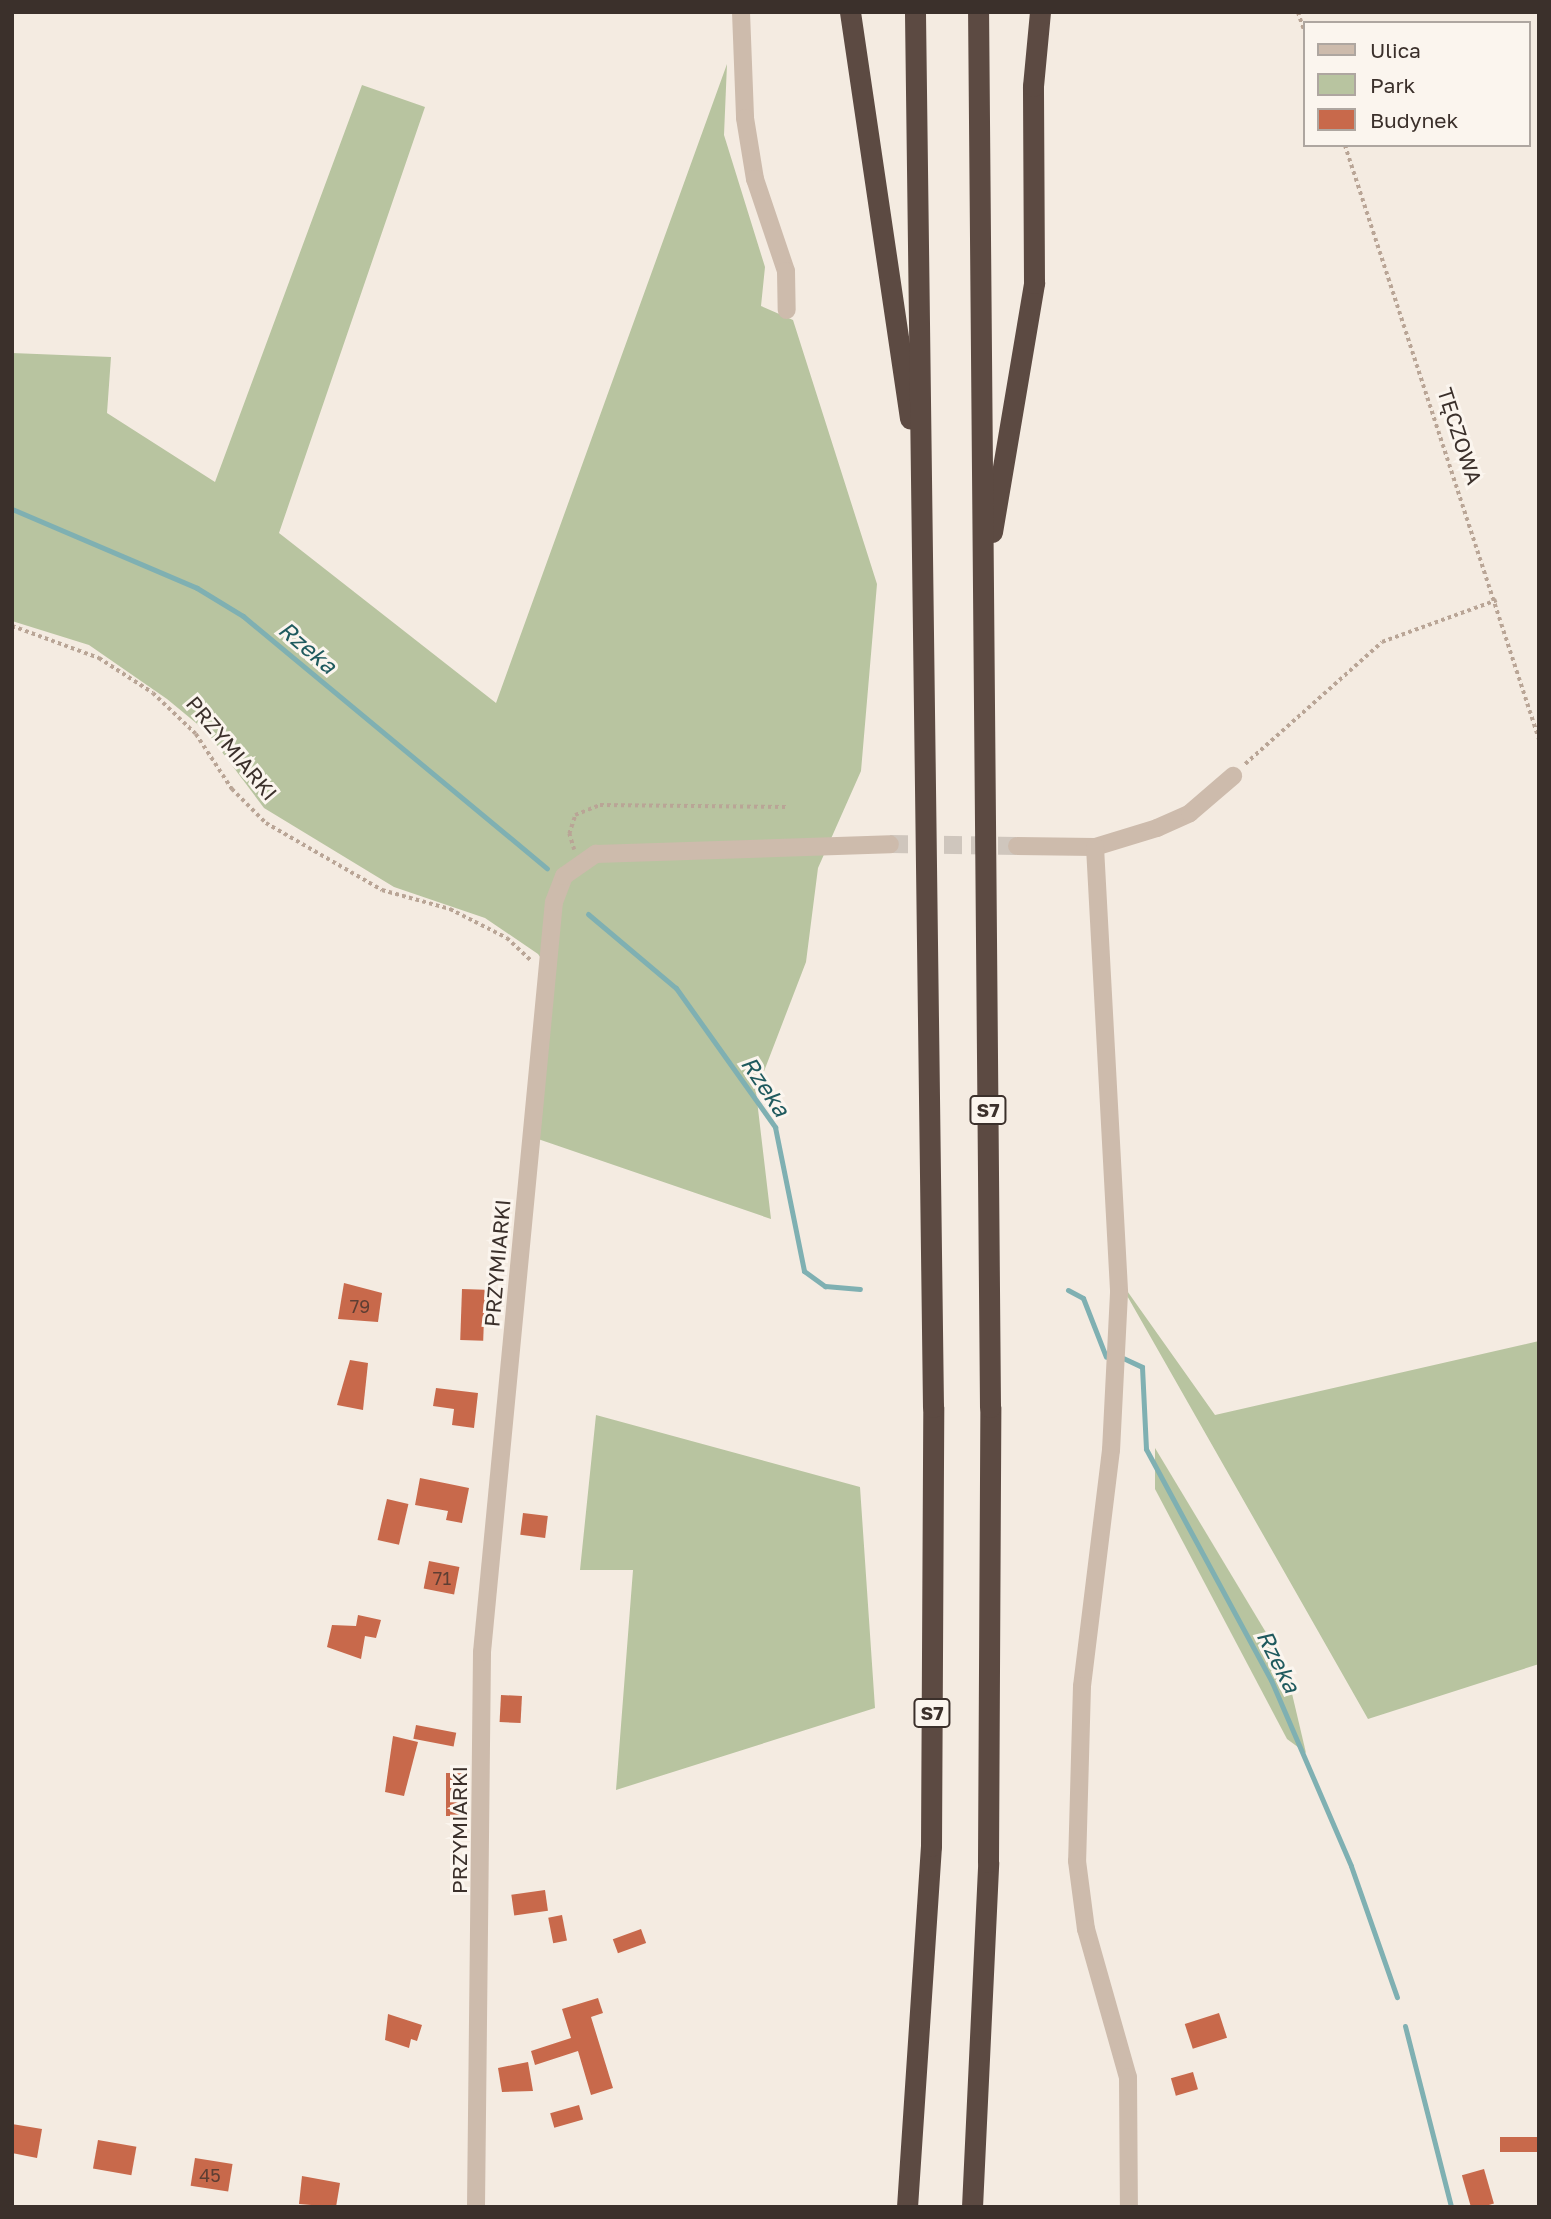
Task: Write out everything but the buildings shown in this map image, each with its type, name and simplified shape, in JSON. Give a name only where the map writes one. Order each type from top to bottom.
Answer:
[{"type":"highway","points":[[850,12],[923,511]]},
{"type":"highway","name":"S7","points":[[907,2207],[932,1833],[923,511],[915,12]]},
{"type":"highway","name":"S7","points":[[972,2207],[988,1862],[984,575],[978,12]]},
{"type":"highway","points":[[984,575],[1034,283],[1033,86],[1040,12]]},
{"type":"street","points":[[741,12],[745,118],[755,179],[786,271],[787,310]]},
{"type":"street","points":[[1017,846],[1095,847],[1190,813],[1233,776]]},
{"type":"street","points":[[547,979],[554,902],[578,862],[638,849],[890,844]]},
{"type":"street","points":[[1095,847],[1119,1293],[1111,1450],[1082,1686],[1077,1861],[1086,1928],[1128,2077],[1129,2207]]},
{"type":"street","name":"PRZYMIARKI","points":[[476,2207],[482,1652],[547,979]]},
{"type":"path","name":"TĘCZOWA","points":[[1346,147],[1497,600],[1539,739]]},
{"type":"path","points":[[1233,776],[1382,642],[1497,600]]},
{"type":"path","name":"PRZYMIARKI","points":[[12,626],[99,658],[153,693],[196,734],[232,789],[266,823],[382,890],[450,909],[507,938],[547,979]]},
{"type":"path","points":[[578,862],[569,834],[575,815],[600,805],[787,807]]},
{"type":"green space","points":[[727,64],[724,135],[765,267],[761,306],[793,320],[877,584],[861,771],[818,868],[806,962],[756,1092],[771,1219],[538,1139],[552,974],[538,954],[485,918],[394,887],[264,808],[207,732],[167,699],[89,645],[12,621],[12,353],[111,357],[107,413],[215,482],[362,85],[425,107],[279,533],[496,703]]},
{"type":"green space","points":[[1113,1271],[1215,1415],[1539,1341],[1539,1664],[1368,1719]]},
{"type":"green space","points":[[596,1415],[860,1487],[875,1708],[616,1790],[633,1570],[580,1570]]},
{"type":"green space","points":[[1155,1448],[1285,1664],[1306,1753],[1287,1739],[1155,1489]]},
{"type":"waterway","name":"Rzeka","points":[[12,509],[197,588],[243,616],[547,868]]},
{"type":"waterway","name":"Rzeka","points":[[588,914],[676,988],[775,1127],[804,1271],[825,1286],[860,1289]]},
{"type":"waterway","name":"Rzeka","points":[[1068,1290],[1083,1298],[1106,1357]]},
{"type":"waterway","name":"Rzeka","points":[[1123,1358],[1142,1367],[1146,1449],[1271,1680],[1351,1866],[1397,1997]]},
{"type":"waterway","name":"Rzeka","points":[[1405,2026],[1451,2207]]},
{"type":"tunnel","points":[[890,844],[1017,846]]}]
